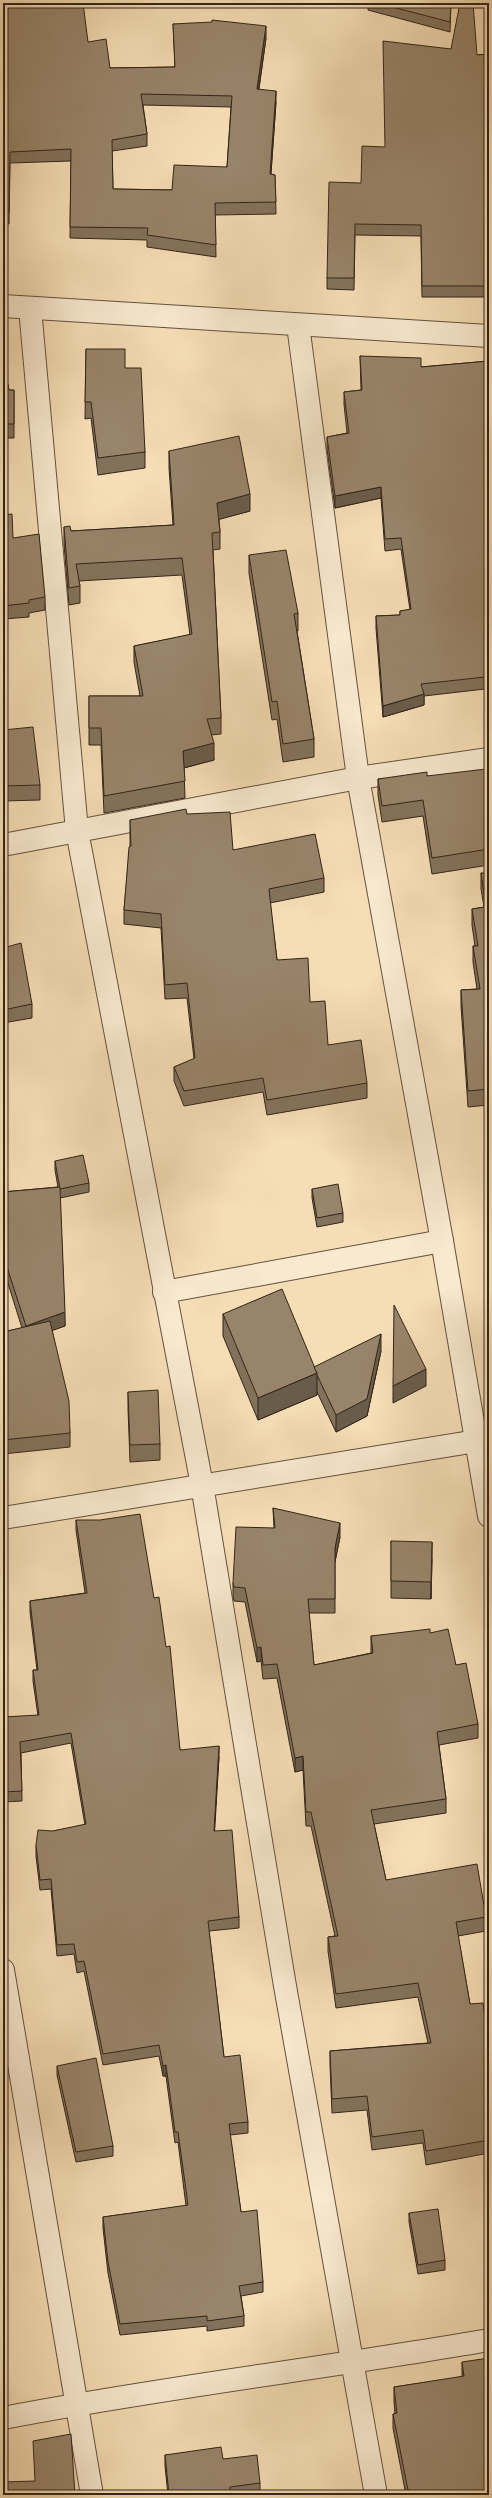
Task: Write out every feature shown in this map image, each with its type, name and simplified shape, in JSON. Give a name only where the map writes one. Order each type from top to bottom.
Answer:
[{"type":"street","points":[[3,306],[489,336]]},
{"type":"street","points":[[30,308],[77,831],[202,1485],[285,1986],[376,2495]]},
{"type":"street","points":[[298,325],[358,778],[442,1241],[483,1440],[489,1516]]},
{"type":"street","points":[[3,845],[358,778],[489,759]]},
{"type":"street","points":[[164,1292],[442,1241]]},
{"type":"street","points":[[3,1518],[483,1440]]},
{"type":"street","points":[[3,1970],[92,2495]]},
{"type":"street","points":[[3,2418],[76,2404],[353,2363],[489,2340]]},
{"type":"building","points":[[3,3],[83,3],[88,42],[106,39],[110,68],[175,67],[173,24],[212,22],[212,20],[266,26],[257,89],[276,91],[270,174],[275,175],[276,202],[215,203],[216,245],[147,235],[148,228],[70,227],[71,149],[10,152],[9,212],[3,212]],"holes":[[[141,94],[232,96],[227,167],[174,165],[172,190],[113,189],[112,140],[147,134]]]},
{"type":"building","points":[[377,3],[451,3],[450,22]]},
{"type":"building","points":[[460,3],[473,3],[477,55],[489,54],[489,286],[422,286],[421,225],[355,224],[354,278],[327,278],[329,182],[361,183],[362,146],[385,147],[383,41],[451,49]]},
{"type":"building","points":[[86,349],[125,349],[125,368],[141,368],[145,452],[98,458],[91,402],[85,402]]},
{"type":"building","points":[[360,356],[421,358],[421,367],[489,361],[489,700],[485,677],[421,684],[424,694],[383,706],[376,616],[400,615],[400,611],[411,609],[401,538],[385,539],[381,487],[335,496],[327,437],[349,433],[344,392],[362,390]]},
{"type":"building","points":[[3,362],[9,390],[14,390],[14,424],[3,424]]},
{"type":"building","points":[[239,436],[250,494],[217,503],[220,532],[212,533],[221,718],[207,719],[214,743],[183,751],[185,781],[104,796],[101,728],[89,728],[89,696],[143,696],[134,646],[192,634],[182,558],[76,564],[80,586],[69,588],[64,527],[70,526],[71,531],[174,525],[169,451]]},
{"type":"building","points":[[12,514],[13,538],[39,534],[45,597],[29,600],[29,603],[3,606],[3,515]]},
{"type":"building","points":[[286,550],[298,613],[294,614],[314,739],[283,744],[277,701],[272,702],[249,555]]},
{"type":"building","points":[[33,727],[40,785],[3,786],[3,730]]},
{"type":"building","points":[[486,769],[489,783],[489,849],[432,858],[423,800],[382,806],[378,779],[427,772],[427,776]]},
{"type":"building","points":[[186,809],[187,814],[230,812],[233,850],[315,834],[324,878],[269,889],[277,960],[308,958],[310,1002],[325,1001],[328,1045],[361,1040],[367,1083],[267,1100],[263,1078],[184,1091],[174,1067],[195,1058],[187,983],[165,985],[161,914],[124,910],[129,847],[131,846],[130,820]]},
{"type":"building","points":[[481,873],[489,874],[489,1089],[468,1091],[461,990],[480,989],[473,946],[478,946],[472,909],[486,907]]},
{"type":"building","points":[[21,943],[32,1004],[3,1010],[3,948]]},
{"type":"building","points":[[83,1155],[89,1183],[60,1189],[55,1161]]},
{"type":"building","points":[[338,1184],[343,1213],[317,1218],[312,1189]]},
{"type":"building","points":[[60,1187],[65,1312],[26,1326],[6,1264],[3,1265],[3,1192]]},
{"type":"building","points":[[282,1289],[317,1373],[258,1398],[223,1314]]},
{"type":"building","points":[[394,1305],[426,1369],[393,1386]]},
{"type":"building","points":[[50,1321],[69,1401],[70,1433],[3,1440],[3,1332]]},
{"type":"building","points":[[381,1334],[367,1399],[336,1415],[314,1367]]},
{"type":"building","points":[[158,1390],[160,1444],[130,1445],[128,1392]]},
{"type":"building","points":[[273,1508],[340,1523],[335,1548],[335,1599],[308,1599],[314,1665],[373,1653],[371,1636],[430,1629],[430,1633],[448,1629],[456,1665],[466,1663],[478,1724],[437,1732],[446,1799],[371,1810],[386,1880],[477,1864],[486,1917],[456,1922],[470,2004],[483,2003],[488,2039],[489,2038],[489,2140],[426,2151],[423,2130],[372,2137],[367,2096],[332,2099],[330,2051],[431,2043],[418,1983],[336,1994],[328,1937],[338,1936],[311,1812],[306,1812],[303,1756],[295,1758],[277,1664],[263,1665],[261,1647],[257,1648],[245,1588],[234,1587],[233,1583],[236,1527],[275,1528]]},
{"type":"building","points":[[140,1514],[154,1598],[159,1597],[166,1647],[170,1646],[180,1750],[219,1746],[214,1831],[232,1830],[239,1917],[208,1921],[224,2057],[240,2055],[248,2122],[229,2124],[241,2212],[257,2210],[263,2282],[239,2286],[244,2316],[207,2321],[207,2316],[120,2324],[108,2262],[103,2217],[188,2205],[178,2132],[175,2132],[166,2065],[163,2066],[159,2045],[103,2054],[84,1961],[77,1962],[74,1944],[57,1945],[51,1879],[40,1880],[36,1845],[38,1830],[53,1831],[86,1824],[71,1733],[20,1742],[22,1791],[3,1792],[3,1717],[39,1715],[33,1670],[38,1670],[30,1601],[87,1593],[76,1520],[100,1520]]},
{"type":"building","points":[[391,1541],[432,1542],[431,1582],[391,1581]]},
{"type":"building","points":[[96,2058],[113,2146],[76,2152],[57,2066]]},
{"type":"building","points":[[438,2209],[445,2260],[418,2265],[409,2213]]},
{"type":"building","points":[[489,2358],[489,2495],[472,2495],[472,2493],[461,2495],[409,2495],[393,2414],[397,2413],[394,2387],[464,2376],[462,2362]]},
{"type":"building","points":[[71,2434],[75,2495],[3,2495],[3,2482],[35,2481],[33,2441]]},
{"type":"building","points":[[221,2447],[223,2459],[257,2455],[260,2483],[230,2487],[230,2495],[169,2495],[165,2455]]}]
